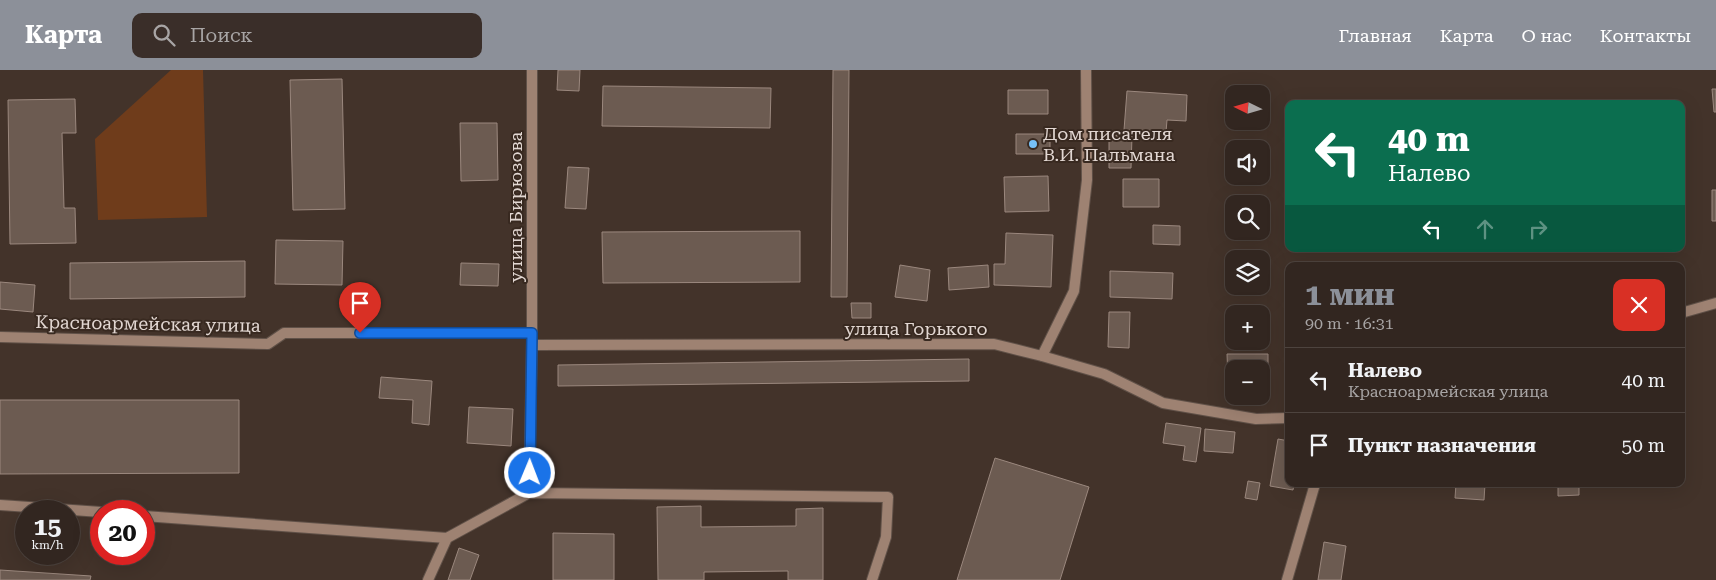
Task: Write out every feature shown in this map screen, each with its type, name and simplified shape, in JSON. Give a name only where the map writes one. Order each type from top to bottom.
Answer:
[{"type":"street","name":"улица Бирюзова","points":[[532,70],[532,345]]},
{"type":"street","points":[[1042,356],[1074,290],[1087,180],[1086,70]]},
{"type":"street","points":[[1685,312],[1716,303]]},
{"type":"street","name":"Красноармейская улица","points":[[0,337],[268,344],[284,333],[532,333]]},
{"type":"street","points":[[530,493],[532,333]]},
{"type":"street","name":"улица Горького","points":[[532,345],[994,344],[1104,374],[1163,403],[1256,419],[1285,418]]},
{"type":"street","points":[[1287,580],[1314,487]]},
{"type":"street","points":[[155,517],[447,538],[530,493],[888,497],[886,537],[872,580]]},
{"type":"street","points":[[0,505],[90,511]]},
{"type":"street","points":[[428,580],[447,538]]},
{"type":"shaded area","points":[[171,70],[203,70],[207,217],[98,220],[95,139]]},
{"type":"building","points":[[558,70],[580,70],[579,91],[557,90]]},
{"type":"building","points":[[833,70],[849,70],[847,297],[831,297]]},
{"type":"building","points":[[342,79],[345,209],[293,210],[290,80]]},
{"type":"building","points":[[603,86],[771,88],[770,128],[602,126]]},
{"type":"building","points":[[1712,89],[1716,89],[1716,112],[1714,112]]},
{"type":"building","points":[[1008,90],[1048,90],[1048,114],[1008,114]]},
{"type":"building","points":[[1127,91],[1187,95],[1186,121],[1167,120],[1166,132],[1124,130]]},
{"type":"building","points":[[75,99],[76,133],[62,133],[64,208],[75,208],[76,243],[10,244],[8,100]]},
{"type":"building","points":[[460,123],[497,123],[498,180],[461,181]]},
{"type":"building","name":"Дом писателя В.И. Пальмана","points":[[1016,134],[1050,134],[1050,154],[1016,154]]},
{"type":"building","points":[[1109,135],[1132,136],[1131,168],[1109,168]]},
{"type":"building","points":[[568,167],[589,168],[586,209],[565,208]]},
{"type":"building","points":[[1048,176],[1049,211],[1005,212],[1004,177]]},
{"type":"building","points":[[1123,179],[1159,179],[1159,207],[1123,207]]},
{"type":"building","points":[[1712,190],[1716,190],[1716,221],[1712,221]]},
{"type":"building","points":[[1153,225],[1180,226],[1180,245],[1153,244]]},
{"type":"building","points":[[800,231],[800,282],[603,283],[602,232]]},
{"type":"building","points":[[1006,233],[1053,235],[1051,287],[994,285],[994,264],[1005,264]]},
{"type":"building","points":[[276,240],[343,241],[342,285],[275,284]]},
{"type":"building","points":[[245,261],[245,297],[70,299],[70,263]]},
{"type":"building","points":[[461,263],[499,264],[498,286],[460,285]]},
{"type":"building","points":[[900,265],[930,270],[927,301],[895,297]]},
{"type":"building","points":[[988,265],[989,287],[949,290],[948,268]]},
{"type":"building","points":[[1110,271],[1173,273],[1172,299],[1110,297]]},
{"type":"building","points":[[0,282],[35,285],[33,312],[0,309]]},
{"type":"building","points":[[851,303],[871,303],[871,318],[852,318]]},
{"type":"building","points":[[1109,312],[1130,312],[1129,348],[1108,347]]},
{"type":"building","points":[[1227,354],[1268,354],[1268,360],[1227,360]]},
{"type":"building","points":[[969,359],[969,381],[558,386],[558,365]]},
{"type":"building","points":[[381,377],[432,381],[429,425],[412,423],[413,400],[379,398]]},
{"type":"building","points":[[0,400],[239,400],[239,473],[0,474]]},
{"type":"building","points":[[469,407],[513,409],[511,446],[467,443]]},
{"type":"building","points":[[1166,423],[1201,428],[1196,462],[1183,460],[1185,446],[1163,443]]},
{"type":"building","points":[[1205,429],[1235,432],[1233,453],[1204,451]]},
{"type":"building","points":[[1278,439],[1285,440],[1285,487],[1294,487],[1293,490],[1270,486]]},
{"type":"building","points":[[995,458],[1089,487],[1060,580],[957,580]]},
{"type":"building","points":[[1248,481],[1260,483],[1257,500],[1245,498]]},
{"type":"building","points":[[1456,487],[1485,487],[1484,500],[1455,498]]},
{"type":"building","points":[[1558,487],[1579,487],[1579,495],[1558,496]]},
{"type":"building","points":[[701,506],[701,527],[796,526],[796,509],[823,508],[823,580],[788,580],[788,571],[704,572],[704,580],[658,580],[657,507]]},
{"type":"building","points":[[553,533],[614,534],[614,580],[553,580]]},
{"type":"building","points":[[1324,542],[1346,546],[1341,580],[1318,580]]},
{"type":"building","points":[[459,548],[479,555],[470,580],[448,580]]},
{"type":"building","points":[[0,570],[91,576],[90,580],[0,580]]},
{"type":"place","name":"Дом писателя В.И. Пальмана","points":[[1033,144]]},
{"type":"route","points":[[360,333],[532,333],[530,473]]}]
